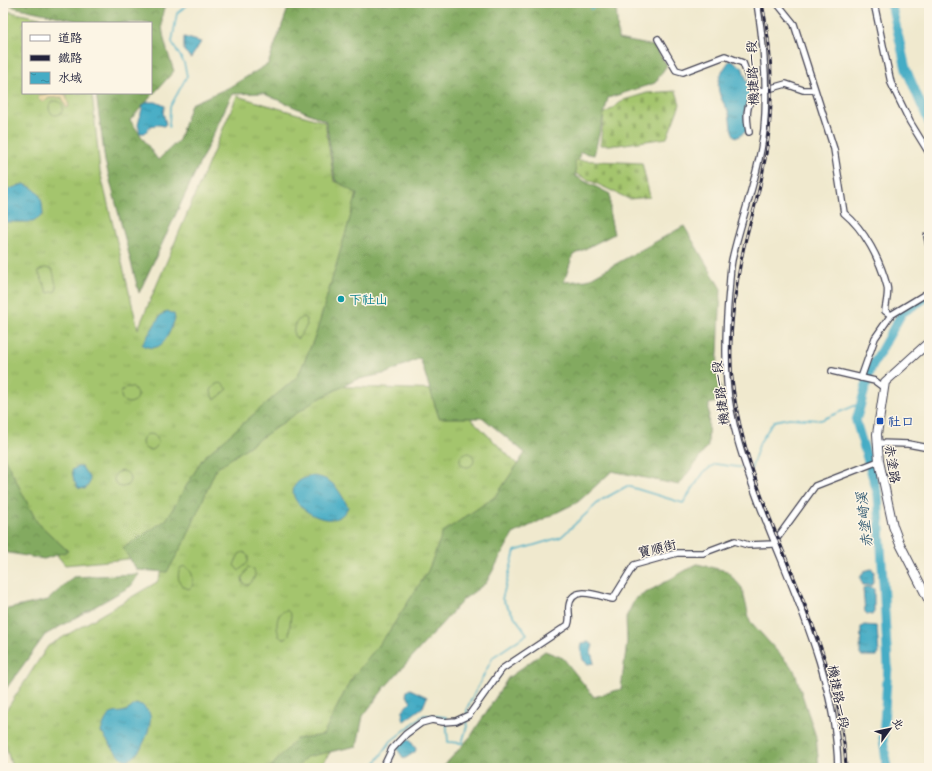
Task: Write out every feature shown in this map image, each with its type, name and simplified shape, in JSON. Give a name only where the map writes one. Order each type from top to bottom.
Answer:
[{"type":"street","name":"機捷路一段","points":[[757,3],[765,62],[766,88],[764,129],[758,164],[732,261],[725,328],[727,384],[734,426],[747,471],[821,664],[830,700],[838,768]]},
{"type":"street","points":[[777,3],[787,13],[794,24],[834,149],[844,213],[856,223],[869,242],[888,287],[885,311],[891,315]]},
{"type":"street","points":[[874,3],[891,83],[907,116],[929,153]]},
{"type":"street","points":[[658,39],[676,70],[683,72],[725,56],[743,64],[754,92]]},
{"type":"street","points":[[749,132],[746,117],[748,103],[754,92],[786,84],[803,90],[814,90]]},
{"type":"street","points":[[927,236],[929,246]]},
{"type":"street","points":[[862,378],[875,338],[891,315],[929,292]]},
{"type":"street","points":[[832,371],[875,381],[883,386],[885,382],[927,348]]},
{"type":"street","name":"赤塗路","points":[[883,386],[877,428],[876,462],[893,526],[899,542],[929,601]]},
{"type":"street","points":[[877,443],[908,444],[929,448]]},
{"type":"street","points":[[774,543],[815,486],[876,462]]},
{"type":"street","name":"寶順街","points":[[383,768],[392,749],[421,723],[432,720],[443,722],[456,721],[469,715],[502,669],[568,625],[570,620],[568,608],[570,597],[576,593],[584,592],[613,599],[634,565],[677,553],[703,554],[735,541],[748,545],[774,543]]},
{"type":"green space","points":[[8,3],[166,3],[163,11],[162,28],[174,71],[130,120],[158,160],[179,140],[191,104],[228,88],[268,64],[290,3],[616,3],[618,39],[654,46],[667,65],[655,83],[608,98],[594,155],[580,152],[575,176],[610,194],[610,216],[614,234],[573,255],[564,282],[587,280],[684,226],[721,289],[717,374],[724,400],[709,404],[708,446],[679,485],[612,471],[578,502],[513,534],[486,583],[464,599],[386,686],[363,716],[357,746],[306,757],[297,768],[270,768],[296,739],[323,735],[350,681],[390,630],[428,571],[443,532],[496,496],[525,453],[483,418],[439,418],[420,358],[387,373],[355,380],[313,402],[216,469],[186,539],[167,572],[137,570],[123,548],[166,520],[203,458],[298,376],[316,334],[357,194],[335,180],[326,121],[262,93],[232,94],[139,293],[105,161],[96,94],[152,94],[152,22],[82,22],[14,7]]},
{"type":"green space","points":[[3,9],[6,11],[58,22],[22,22],[22,94],[92,94],[100,171],[138,329],[237,96],[325,122],[334,181],[369,194],[312,383],[207,464],[149,557],[65,565],[19,508],[3,474]]},
{"type":"green space","points":[[676,91],[680,104],[667,138],[618,145],[600,145],[604,114],[624,100],[647,93]]},
{"type":"green space","points":[[53,101],[59,101],[63,105],[63,111],[59,115],[53,115],[49,111],[49,105]]},
{"type":"green space","points":[[575,160],[642,163],[650,197],[629,199],[576,174]]},
{"type":"green space","points":[[45,268],[52,269],[54,273],[57,287],[56,291],[48,293],[38,271]]},
{"type":"green space","points":[[302,317],[306,319],[307,325],[298,339],[294,336],[294,327]]},
{"type":"green space","points":[[221,383],[228,389],[216,399],[212,397],[211,390],[216,384]]},
{"type":"green space","points":[[323,386],[442,390],[529,476],[319,768],[12,768],[3,736],[3,715],[48,646],[157,582],[211,469]]},
{"type":"green space","points":[[129,387],[136,392],[137,395],[132,402],[129,403],[122,398],[121,395],[126,388]]},
{"type":"green space","points":[[150,434],[157,439],[158,442],[153,449],[150,450],[143,445],[142,442],[147,435]]},
{"type":"green space","points":[[464,453],[470,453],[474,457],[474,463],[470,467],[464,467],[460,463],[460,457]]},
{"type":"green space","points":[[3,455],[37,522],[68,551],[44,559],[3,552]]},
{"type":"green space","points":[[122,471],[128,473],[130,479],[128,485],[122,487],[116,485],[114,479],[116,473]]},
{"type":"green space","points":[[244,552],[248,556],[248,562],[239,571],[234,565],[239,554]]},
{"type":"green space","points":[[697,564],[727,571],[742,588],[750,621],[794,670],[816,737],[819,768],[442,768],[471,736],[508,678],[545,651],[563,658],[594,697],[621,689],[627,642],[626,617],[635,599]]},
{"type":"green space","points":[[185,566],[190,570],[193,577],[193,585],[189,589],[181,584],[178,578],[180,568]]},
{"type":"green space","points":[[248,568],[253,569],[255,575],[250,584],[246,585],[243,583],[242,578]]},
{"type":"green space","points":[[139,574],[131,586],[45,635],[3,693],[3,610],[48,600],[73,577]]},
{"type":"green space","points":[[287,610],[291,614],[289,635],[282,639],[279,636],[277,621],[280,614]]},
{"type":"sand","points":[[39,95],[66,95],[69,107],[66,108],[62,97],[49,98],[43,102],[38,98]]},
{"type":"water","points":[[184,37],[201,42],[191,58],[184,51]]},
{"type":"water","points":[[730,60],[742,67],[751,92],[745,111],[747,131],[736,138],[732,130],[728,112],[718,89],[719,79]]},
{"type":"water","points":[[148,102],[156,102],[165,106],[163,112],[166,124],[164,126],[153,126],[145,133],[140,133],[138,125],[143,105]]},
{"type":"water","points":[[24,184],[34,189],[40,195],[43,215],[33,222],[4,222],[3,191]]},
{"type":"water","points":[[167,311],[174,314],[175,319],[164,342],[155,347],[142,345],[160,316]]},
{"type":"water","points":[[77,467],[82,467],[90,479],[89,484],[85,489],[78,488],[74,481],[72,470]]},
{"type":"water","points":[[311,476],[319,477],[330,482],[342,495],[348,507],[340,517],[329,519],[316,516],[305,510],[296,501],[293,491],[297,483]]},
{"type":"water","points":[[871,569],[874,571],[873,585],[863,585],[860,578],[864,571]]},
{"type":"water","points":[[865,587],[872,587],[874,589],[874,612],[872,615],[865,612],[863,589]]},
{"type":"water","points":[[864,625],[876,626],[879,654],[877,656],[860,655],[861,627]]},
{"type":"water","points":[[588,642],[593,645],[591,652],[594,663],[588,664],[583,660],[581,650],[582,643]]},
{"type":"water","points":[[410,689],[427,697],[423,707],[404,721],[402,718],[403,710],[411,701],[406,695],[407,691]]},
{"type":"water","points":[[135,704],[142,705],[149,712],[150,718],[148,732],[142,746],[134,757],[129,760],[124,759],[115,751],[101,732],[104,722],[111,714],[129,709]]},
{"type":"water","points":[[409,739],[416,749],[415,752],[404,759],[397,749],[398,745]]},
{"type":"waterway","points":[[169,127],[170,107],[187,76],[184,63],[172,42],[177,13],[190,3]]},
{"type":"waterway","points":[[591,9],[601,3]]},
{"type":"waterway","points":[[891,3],[906,69],[929,123]]},
{"type":"waterway","name":"赤塗崎溪","points":[[887,768],[883,738],[888,666],[878,495],[856,421],[871,368],[902,313],[929,296]]},
{"type":"waterway","points":[[749,468],[751,469],[760,442],[774,421],[789,418],[821,420],[861,403]]},
{"type":"waterway","points":[[467,714],[467,708],[493,657],[527,634],[502,599],[515,551],[561,537],[600,501],[627,486],[683,503],[704,472],[715,464],[745,468]]},
{"type":"waterway","points":[[372,768],[391,741],[424,715],[446,717],[448,742],[462,743],[467,726],[467,718]]},
{"type":"railway","points":[[762,3],[771,68],[771,111],[762,176],[744,246],[734,302],[731,332],[732,378],[741,428],[755,477],[811,620],[828,668],[840,717],[846,768]]},
{"type":"place","name":"下社山","points":[[341,299]]},
{"type":"place","name":"社口","points":[[880,421]]}]
